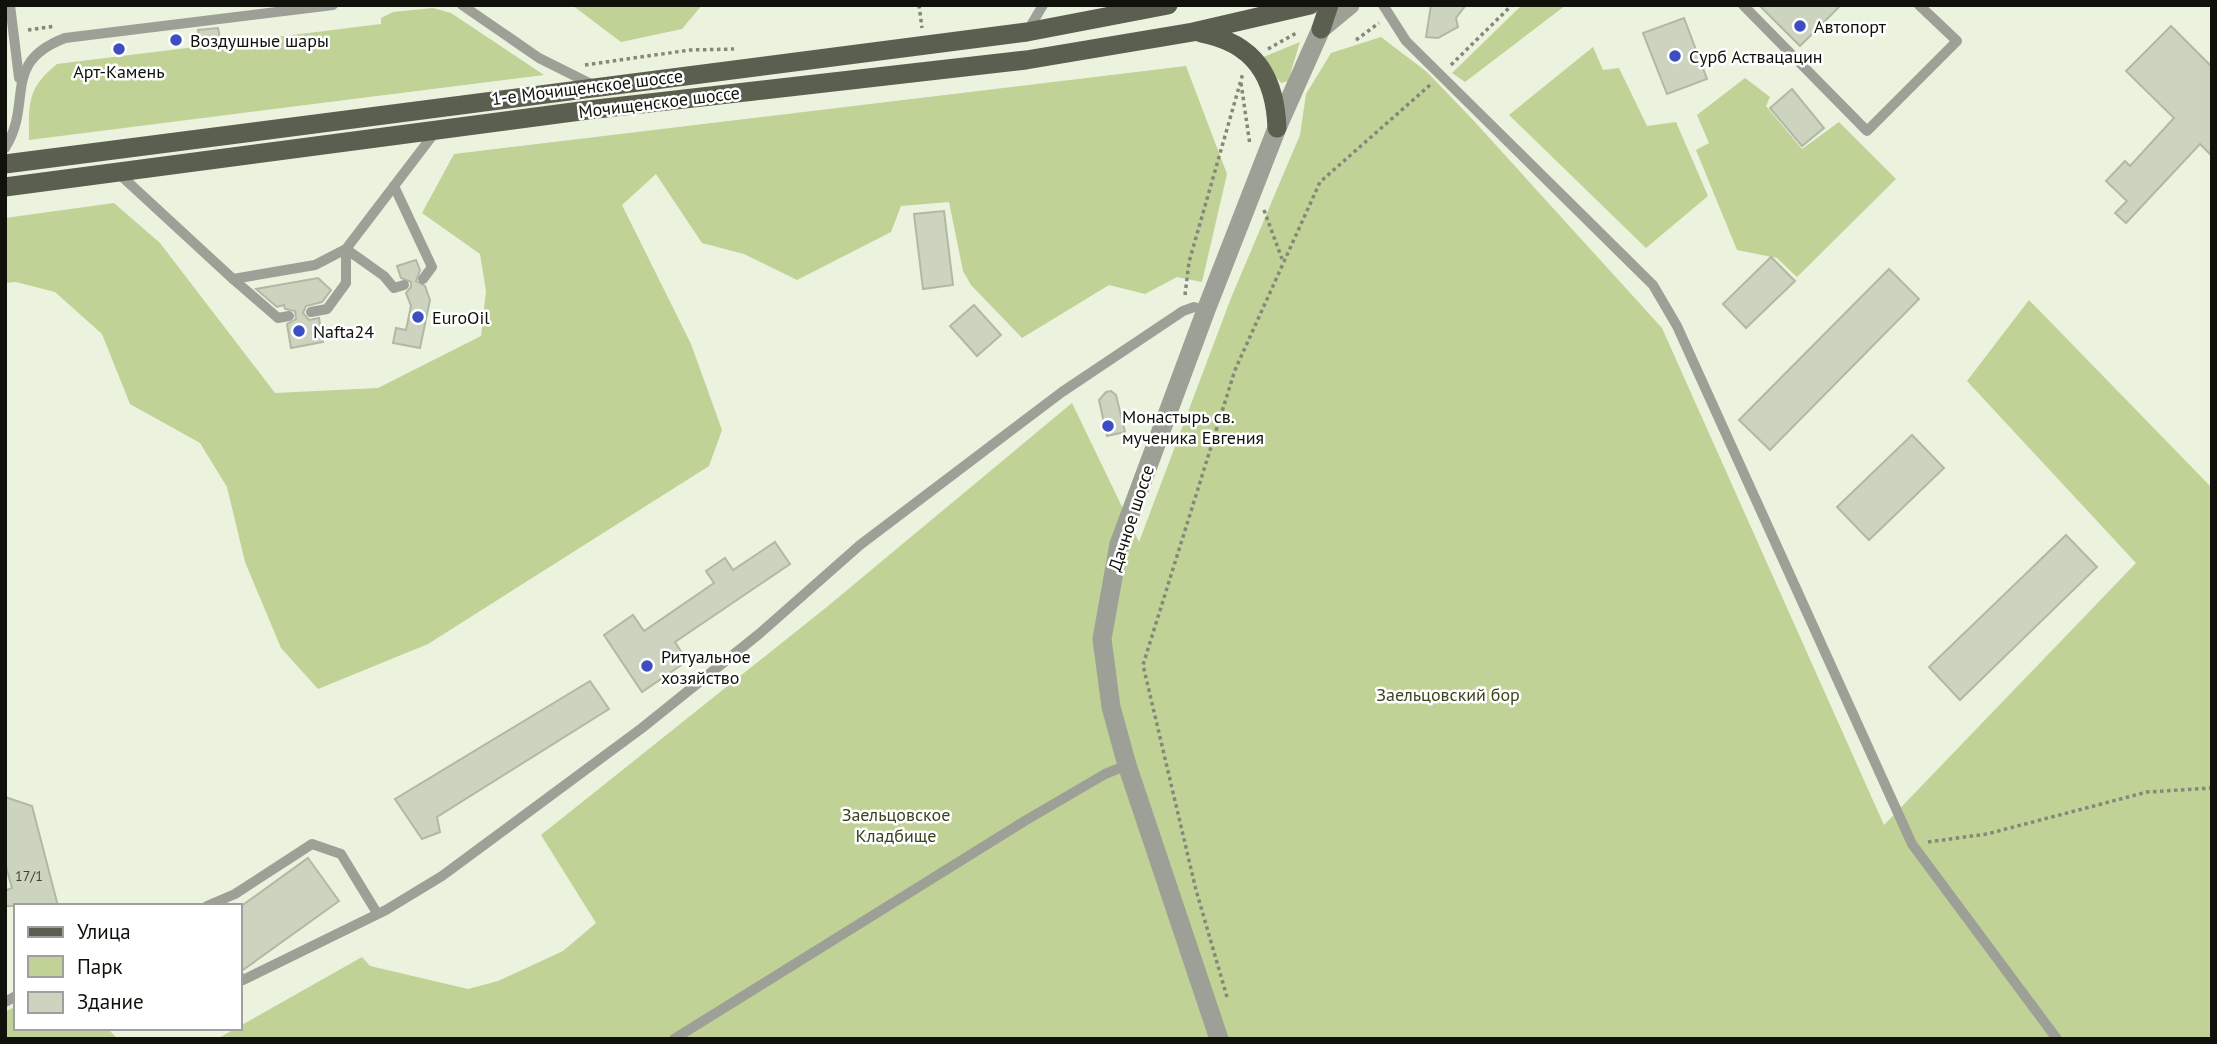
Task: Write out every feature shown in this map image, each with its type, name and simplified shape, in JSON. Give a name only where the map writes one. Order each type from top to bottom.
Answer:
[{"type":"main road","name":"1-е Мочищенское шоссе","points":[[5,164],[1027,32],[1168,5]]},
{"type":"main road","name":"Мочищенское шоссе","points":[[5,187],[588,110],[1026,60],[1193,32],[1310,5]]},
{"type":"main road","points":[[1321,29],[1329,5]]},
{"type":"main road","points":[[1193,32],[1222,37],[1253,59],[1269,81],[1276,103],[1278,128]]},
{"type":"street","points":[[1321,29],[1350,5]]},
{"type":"street","name":"Дачное шоссе","points":[[1219,1039],[1127,765],[1105,674],[1102,639],[1108,593],[1119,544],[1206,310],[1278,128],[1321,29]]},
{"type":"lane","points":[[5,148],[16,113],[19,78],[10,5]]},
{"type":"lane","points":[[19,78],[30,59],[44,46],[65,38],[333,5]]},
{"type":"lane","points":[[462,5],[539,58],[595,86]]},
{"type":"lane","points":[[1027,32],[1044,5]]},
{"type":"lane","points":[[1743,5],[1867,131],[1957,41],[1919,5]]},
{"type":"lane","points":[[1386,10],[1406,41],[1653,285],[1677,326],[1912,844],[2057,1039]]},
{"type":"lane","points":[[233,279],[315,265],[346,249],[436,131]]},
{"type":"lane","points":[[117,172],[278,318],[289,316]]},
{"type":"lane","points":[[394,186],[432,267],[423,279]]},
{"type":"lane","points":[[346,249],[384,276],[394,288],[404,285]]},
{"type":"lane","points":[[311,312],[327,309],[346,283],[346,249]]},
{"type":"lane","points":[[242,979],[377,914],[442,876],[642,728],[759,634],[860,545],[1062,392],[1182,311],[1194,307],[1206,310]]},
{"type":"lane","points":[[674,1039],[1023,822],[1105,774],[1127,765]]},
{"type":"lane","points":[[212,904],[235,894],[312,844],[341,854],[377,914]]},
{"type":"path","points":[[919,5],[922,28]]},
{"type":"path","points":[[1228,1003],[1196,890],[1143,665],[1235,370],[1320,182],[1440,76],[1512,5]]},
{"type":"path","points":[[1356,40],[1386,10]]},
{"type":"path","points":[[1182,311],[1189,262],[1230,128],[1240,78],[1253,59],[1292,35]]},
{"type":"path","points":[[1912,844],[1987,834],[2147,792],[2212,788]]},
{"type":"green space","points":[[572,5],[702,5],[682,29],[621,42]]},
{"type":"green space","points":[[1522,5],[1566,5],[1465,82],[1452,73]]},
{"type":"green space","points":[[433,8],[451,13],[544,75],[29,140],[32,97],[40,81],[57,64],[381,24],[381,18],[393,12]]},
{"type":"green space","name":"Заельцовский бор","points":[[1381,37],[1427,72],[1662,328],[1884,825],[2136,563],[1967,381],[2029,300],[2212,488],[2212,1039],[217,1039],[233,1030],[242,1030],[242,1025],[362,957],[370,966],[468,989],[498,981],[563,951],[596,923],[541,835],[828,606],[1072,403],[1139,542],[1231,298],[1300,135],[1306,94],[1331,53]]},
{"type":"green space","points":[[1300,42],[1288,81],[1281,83],[1261,58]]},
{"type":"green space","points":[[1593,47],[1603,70],[1619,68],[1647,126],[1676,122],[1708,196],[1646,248],[1509,115]]},
{"type":"green space","points":[[1186,66],[1227,174],[1202,282],[1177,277],[1145,294],[1109,285],[1022,338],[971,285],[963,271],[949,202],[901,206],[891,232],[797,280],[744,254],[702,243],[656,174],[622,205],[691,344],[722,430],[709,466],[428,644],[318,689],[281,648],[245,562],[227,487],[200,443],[130,404],[102,334],[55,292],[16,282],[5,283],[5,218],[114,203],[160,243],[275,393],[378,388],[481,336],[486,291],[480,254],[422,213],[454,154]]},
{"type":"green space","points":[[1745,78],[1770,97],[1766,106],[1802,149],[1839,122],[1896,179],[1797,277],[1777,258],[1737,250],[1696,150],[1709,143],[1697,115]]},
{"type":"green space","points":[[14,1007],[14,1030],[109,1030],[118,1039],[5,1039],[5,1012]]},
{"type":"building","points":[[1431,5],[1466,5],[1456,18],[1458,27],[1438,38],[1426,37]]},
{"type":"building","name":"Автопорт","points":[[1759,5],[1841,5],[1800,46]]},
{"type":"building","name":"Сурб Аствацацин","points":[[1684,18],[1707,79],[1667,94],[1643,33]]},
{"type":"building","points":[[2171,26],[2212,67],[2212,156],[2200,144],[2126,223],[2115,213],[2127,201],[2106,181],[2125,161],[2130,166],[2174,118],[2126,71]]},
{"type":"building","points":[[218,28],[221,43],[200,46],[198,30]]},
{"type":"building","points":[[1792,89],[1824,128],[1802,146],[1770,108]]},
{"type":"building","points":[[944,211],[953,285],[923,289],[914,214]]},
{"type":"building","points":[[1771,257],[1795,281],[1746,328],[1723,304]]},
{"type":"building","points":[[416,260],[420,270],[416,281],[425,286],[430,300],[420,348],[393,343],[396,328],[406,330],[411,306],[406,293],[411,282],[401,278],[397,266]]},
{"type":"building","points":[[1889,269],[1919,299],[1770,450],[1739,420]]},
{"type":"building","points":[[318,278],[331,290],[322,302],[306,306],[303,313],[309,320],[319,318],[323,342],[291,348],[287,324],[296,319],[295,311],[285,309],[284,305],[277,307],[256,289]]},
{"type":"building","points":[[974,305],[1001,335],[977,356],[950,326]]},
{"type":"building","points":[[1111,391],[1116,395],[1125,432],[1107,436],[1099,400],[1106,392]]},
{"type":"building","points":[[1912,435],[1944,468],[1869,540],[1837,507]]},
{"type":"building","points":[[2066,535],[2097,567],[1960,700],[1929,667]]},
{"type":"building","points":[[775,542],[790,564],[675,642],[687,661],[642,692],[604,635],[633,615],[644,631],[714,583],[706,571],[725,558],[733,570]]},
{"type":"building","points":[[590,681],[609,709],[437,817],[440,832],[422,839],[395,799]]},
{"type":"building","points":[[5,797],[32,806],[57,904],[5,906],[5,891],[12,888],[5,863]]},
{"type":"building","points":[[308,858],[339,901],[243,970],[242,906]]},
{"type":"place","name":"Автопорт","points":[[1800,26]]},
{"type":"place","name":"Воздушные шары","points":[[176,40]]},
{"type":"place","name":"Арт-Камень","points":[[119,49]]},
{"type":"place","name":"Сурб Аствацацин","points":[[1675,56]]},
{"type":"place","name":"EuroOil","points":[[418,317]]},
{"type":"place","name":"Nafta24","points":[[299,331]]},
{"type":"place","name":"Монастырь св. мученика Евгения","points":[[1108,426]]},
{"type":"place","name":"Ритуальное хозяйство","points":[[647,666]]},
{"type":"park label","name":"Заельцовское Кладбище","points":[[896,824]]}]
